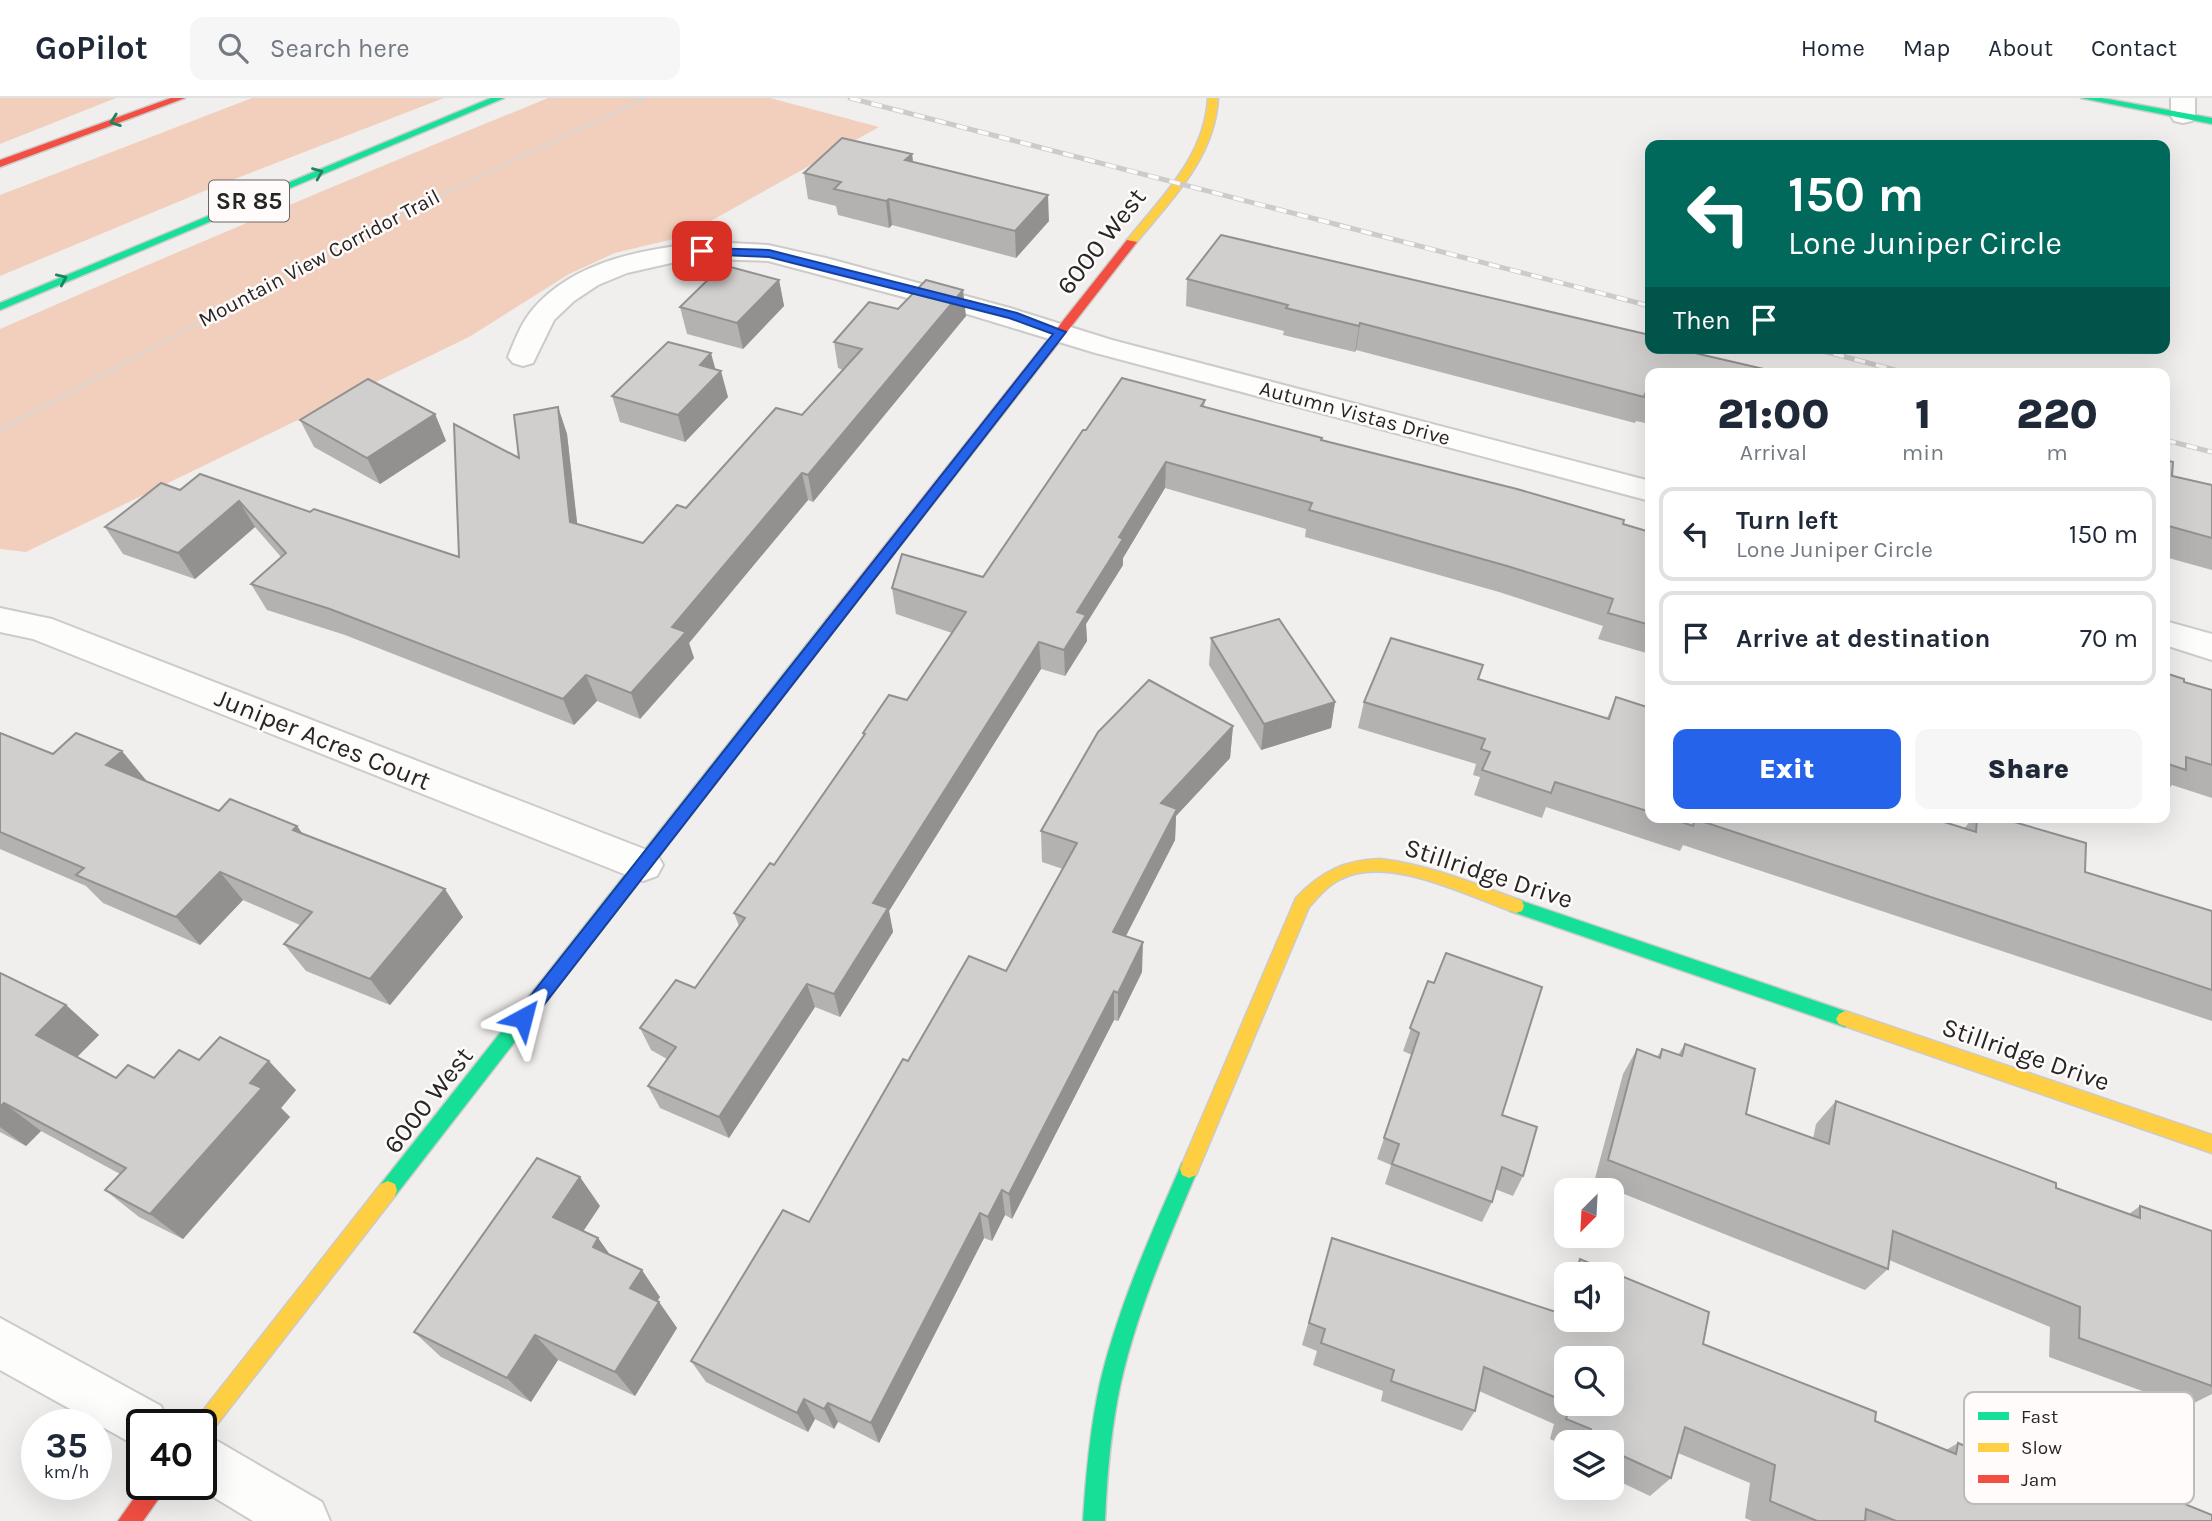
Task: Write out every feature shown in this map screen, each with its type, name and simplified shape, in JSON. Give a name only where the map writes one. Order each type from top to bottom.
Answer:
[{"type":"main road","points":[[0,164],[180,98]]},
{"type":"main road","name":"SR 85","points":[[0,307],[499,98]]},
{"type":"main road","name":"6000 West","points":[[217,1409],[1201,151],[1214,123],[1213,98]]},
{"type":"main road","points":[[2086,98],[2183,107],[2212,121]]},
{"type":"main road","name":"Stillridge Drive","points":[[1094,1521],[1097,1454],[1104,1398],[1119,1340],[1139,1285],[1303,903],[1314,888],[1346,866],[1394,866],[1419,873],[2212,1144]]},
{"type":"main road","points":[[129,1521],[145,1500]]},
{"type":"street","name":"Autumn Vistas Drive","points":[[523,357],[545,312],[569,292],[610,271],[654,258],[726,250],[769,253],[1013,316],[1102,346],[1645,490]]},
{"type":"street","name":"Juniper Acres Court","points":[[0,620],[40,628],[643,865]]},
{"type":"street","points":[[2170,634],[2212,647]]},
{"type":"street","points":[[0,1343],[126,1414]]},
{"type":"street","points":[[217,1470],[303,1521]]},
{"type":"path","name":"Mountain View Corridor Trail","points":[[0,430],[314,257],[489,170],[645,98]]},
{"type":"shaded area","points":[[0,98],[116,98],[0,144]]},
{"type":"shaded area","points":[[252,98],[444,98],[214,187],[0,276],[0,195]]},
{"type":"shaded area","points":[[548,98],[770,98],[879,127],[682,237],[615,253],[569,274],[469,337],[26,552],[0,549],[0,329]]},
{"type":"building","points":[[842,138],[912,154],[905,160],[1048,195],[1015,231],[889,199],[886,201],[834,189],[841,182],[804,173]]},
{"type":"building","points":[[1221,235],[1645,334],[1645,354],[1699,354],[1759,368],[1645,368],[1644,397],[1360,323],[1359,326],[1286,308],[1288,305],[1187,279]]},
{"type":"building","points":[[723,265],[779,280],[737,323],[680,307]]},
{"type":"building","points":[[926,280],[963,290],[808,475],[802,473],[672,627],[686,632],[631,693],[586,675],[563,699],[330,609],[251,584],[286,553],[239,501],[178,553],[105,527],[161,483],[180,490],[200,474],[310,512],[314,509],[459,557],[454,424],[519,458],[514,415],[558,407],[570,522],[643,543],[677,505],[686,508],[776,408],[802,415],[862,349],[834,342],[869,302],[898,309]]},
{"type":"building","points":[[668,342],[711,353],[700,365],[721,371],[678,415],[612,396]]},
{"type":"building","points":[[1122,378],[1205,400],[1201,406],[1322,438],[1321,440],[1517,489],[1624,520],[1623,524],[1645,531],[1645,624],[1608,613],[1613,599],[1309,510],[1312,503],[1166,462],[1119,537],[1123,539],[1077,612],[1086,615],[1064,650],[1039,642],[873,903],[888,908],[834,994],[807,984],[719,1117],[648,1086],[676,1047],[640,1028],[676,980],[695,988],[745,918],[734,913],[770,863],[774,865],[889,695],[907,700],[966,612],[892,588],[902,554],[983,577],[1083,430],[1086,430]]},
{"type":"building","points":[[368,379],[435,414],[367,458],[300,420]]},
{"type":"building","points":[[2170,461],[2173,462],[2172,476],[2212,485],[2212,538],[2170,526]]},
{"type":"building","points":[[1279,619],[1335,702],[1264,724],[1211,638]]},
{"type":"building","points":[[1391,638],[1483,665],[1478,679],[1609,719],[1616,697],[1645,706],[1645,810],[1555,782],[1551,793],[1482,770],[1490,752],[1481,749],[1485,739],[1364,702]]},
{"type":"building","points":[[2170,675],[2184,679],[2184,682],[2212,690],[2212,765],[2186,757],[2186,770],[2170,765]]},
{"type":"building","points":[[1149,680],[1233,726],[1161,803],[1177,809],[1113,932],[1143,942],[1118,993],[1114,991],[1009,1194],[1002,1190],[988,1217],[980,1213],[871,1423],[828,1403],[824,1409],[804,1399],[797,1413],[691,1361],[783,1210],[809,1222],[903,1059],[908,1061],[969,956],[1006,971],[1077,843],[1041,831],[1098,732]]},
{"type":"building","points":[[0,733],[53,754],[76,733],[122,751],[106,765],[219,811],[230,799],[297,826],[293,830],[445,889],[370,979],[284,944],[312,912],[220,872],[176,917],[76,875],[84,868],[0,832]]},
{"type":"building","points":[[1707,823],[1947,823],[1976,832],[1977,823],[2018,823],[2086,843],[2085,872],[2212,911],[2212,990]]},
{"type":"building","points":[[1446,953],[1542,987],[1502,1115],[1537,1127],[1523,1176],[1502,1167],[1492,1202],[1392,1164],[1399,1144],[1384,1138],[1419,1033],[1410,1028],[1428,981],[1434,983]]},
{"type":"building","points":[[0,973],[66,1005],[36,1035],[116,1078],[128,1065],[154,1078],[179,1050],[199,1060],[220,1037],[269,1061],[250,1083],[262,1088],[150,1214],[105,1190],[126,1168],[4,1103],[0,1107]]},
{"type":"building","points":[[1685,1044],[1755,1069],[1746,1114],[1829,1144],[1836,1101],[2056,1183],[2056,1188],[2140,1218],[2140,1206],[2212,1231],[2212,1386],[2079,1338],[2080,1307],[1893,1231],[1888,1269],[1608,1160],[1637,1049],[1660,1058],[1662,1049],[1682,1056]]},
{"type":"building","points":[[537,1158],[580,1177],[553,1217],[598,1238],[593,1247],[642,1270],[630,1288],[659,1302],[615,1372],[535,1335],[507,1378],[414,1332]]},
{"type":"building","points":[[1332,1238],[1554,1311],[1554,1332],[1624,1332],[1624,1277],[1709,1312],[1703,1344],[1876,1412],[1875,1421],[1956,1454],[1958,1443],[1964,1446],[1964,1504],[2185,1504],[2212,1515],[2212,1521],[1896,1521],[1866,1509],[1865,1521],[1817,1521],[1770,1501],[1775,1465],[1685,1427],[1671,1478],[1624,1456],[1624,1430],[1591,1430],[1566,1419],[1567,1416],[1624,1416],[1624,1346],[1554,1346],[1554,1397],[1484,1367],[1475,1411],[1391,1381],[1394,1370],[1321,1343],[1325,1329],[1309,1323]]},
{"type":"railway","points":[[850,98],[1645,305]]},
{"type":"railway","points":[[1835,354],[1887,368]]},
{"type":"railway","points":[[2170,441],[2212,452]]},
{"type":"traffic: fast","points":[[0,307],[499,98]]},
{"type":"traffic: fast","points":[[2086,98],[2212,121]]},
{"type":"traffic: fast","points":[[388,1190],[831,624]]},
{"type":"traffic: fast","points":[[1516,906],[1845,1019]]},
{"type":"traffic: fast","points":[[1094,1521],[1096,1472],[1102,1426],[1122,1340],[1152,1256],[1189,1169]]},
{"type":"traffic: slow","points":[[1131,242],[1172,193],[1197,156],[1212,118],[1213,98]]},
{"type":"traffic: slow","points":[[1189,1169],[1302,903],[1324,882],[1339,872],[1358,866],[1380,865],[1428,874],[1516,906]]},
{"type":"traffic: slow","points":[[1845,1019],[2212,1144]]},
{"type":"traffic: slow","points":[[217,1409],[388,1190]]},
{"type":"traffic: jam","points":[[0,164],[180,98]]},
{"type":"traffic: jam","points":[[831,624],[1131,242]]},
{"type":"traffic: jam","points":[[129,1521],[145,1500]]},
{"type":"route","points":[[523,1018],[1060,332],[1013,316],[769,253],[702,251]]}]
